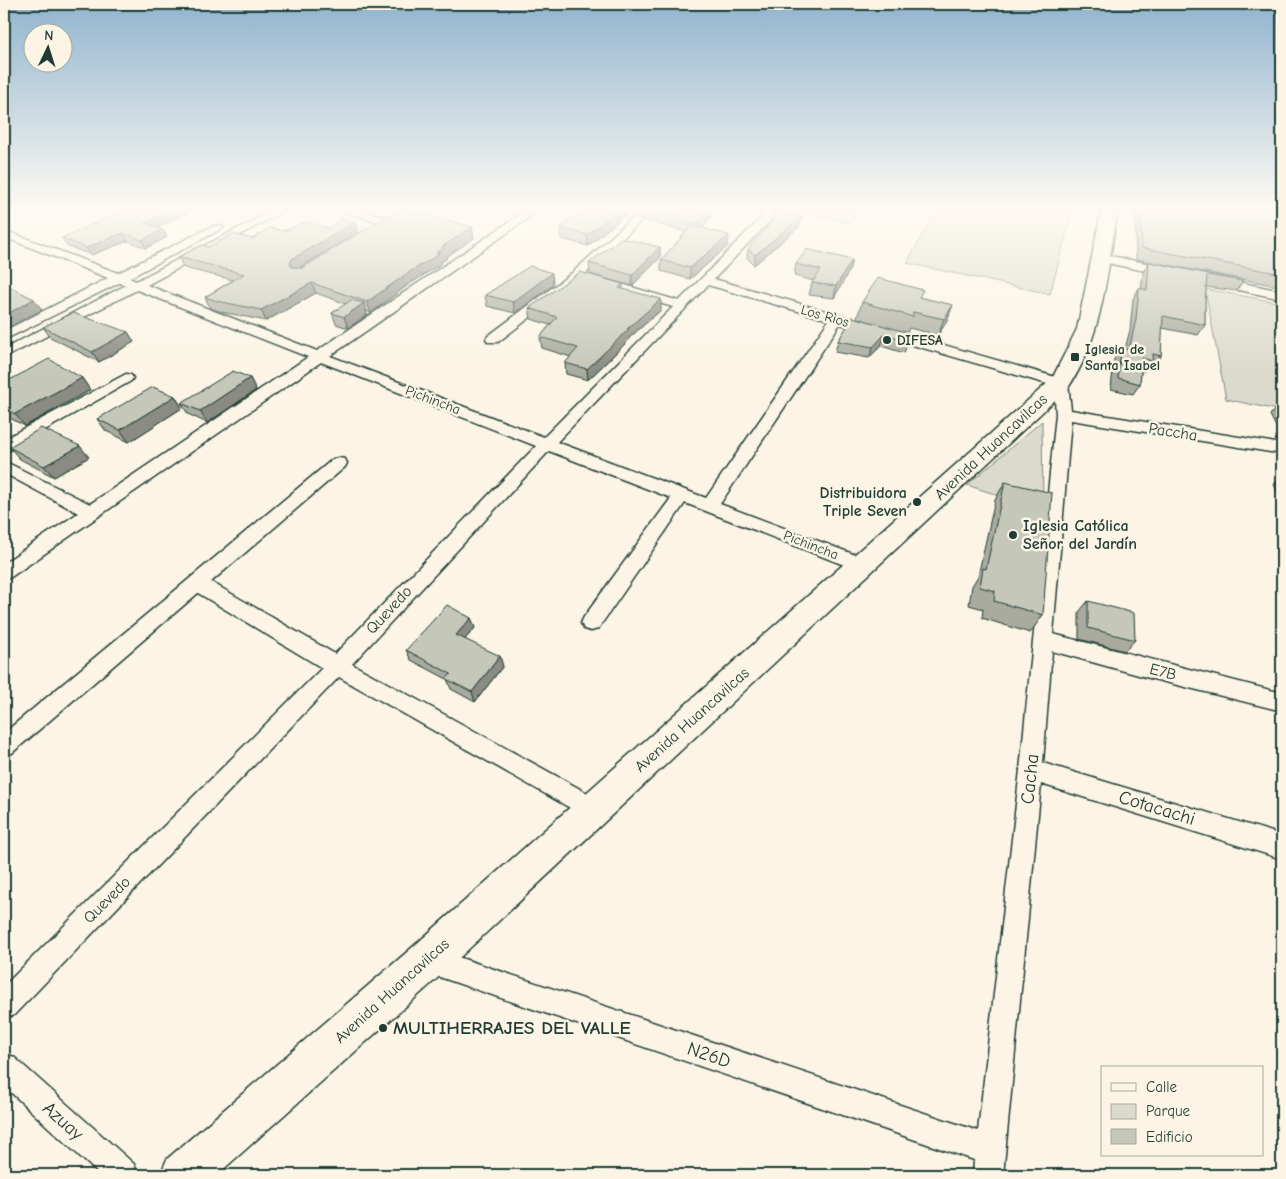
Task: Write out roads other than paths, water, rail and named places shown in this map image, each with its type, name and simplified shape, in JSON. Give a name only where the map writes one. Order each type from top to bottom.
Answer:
[{"type":"street","name":"Pichincha","points":[[79,263],[863,565]]},
{"type":"street","points":[[4,336],[146,263]]},
{"type":"street","points":[[4,354],[177,263]]},
{"type":"street","points":[[4,572],[455,263]]},
{"type":"street","points":[[493,339],[576,276],[590,263]]},
{"type":"street","name":"Quevedo","points":[[4,1005],[337,666],[547,443],[680,305],[723,263]]},
{"type":"street","name":"Avenida Huancavilcas","points":[[183,1175],[428,960],[863,565],[1062,399],[1075,357],[1087,329],[1099,263]]},
{"type":"street","points":[[1124,263],[1187,276]]},
{"type":"street","points":[[576,276],[680,305]]},
{"type":"street","points":[[1206,280],[1282,295]]},
{"type":"street","name":"Los Rìos","points":[[706,281],[836,319],[1062,399]]},
{"type":"street","points":[[709,507],[836,319]]},
{"type":"street","points":[[4,446],[126,378]]},
{"type":"street","name":"Paccha","points":[[1062,399],[1282,449]]},
{"type":"street","name":"Cacha","points":[[989,1162],[1044,640],[1062,399]]},
{"type":"street","points":[[4,746],[339,463]]},
{"type":"street","points":[[4,466],[90,512]]},
{"type":"street","points":[[591,623],[681,496]]},
{"type":"street","points":[[197,583],[337,666],[594,809]]},
{"type":"street","name":"E7B","points":[[1044,640],[1153,670],[1282,702]]},
{"type":"street","name":"Cotacachi","points":[[1031,770],[1282,847]]},
{"type":"street","name":"N26D","points":[[428,960],[989,1162]]},
{"type":"street","name":"Azuay","points":[[4,1067],[123,1175]]},
{"type":"place","name":"DIFESA","points":[[887,340]]},
{"type":"place","name":"Iglesia de Santa Isabel","points":[[1075,357]]},
{"type":"place","name":"Distribuidora Triple Seven","points":[[917,502]]},
{"type":"place","name":"Iglesia Católica Señor del Jardín","points":[[1013,535]]},
{"type":"place","name":"MULTIHERRAJES DEL VALLE","points":[[383,1028]]}]
